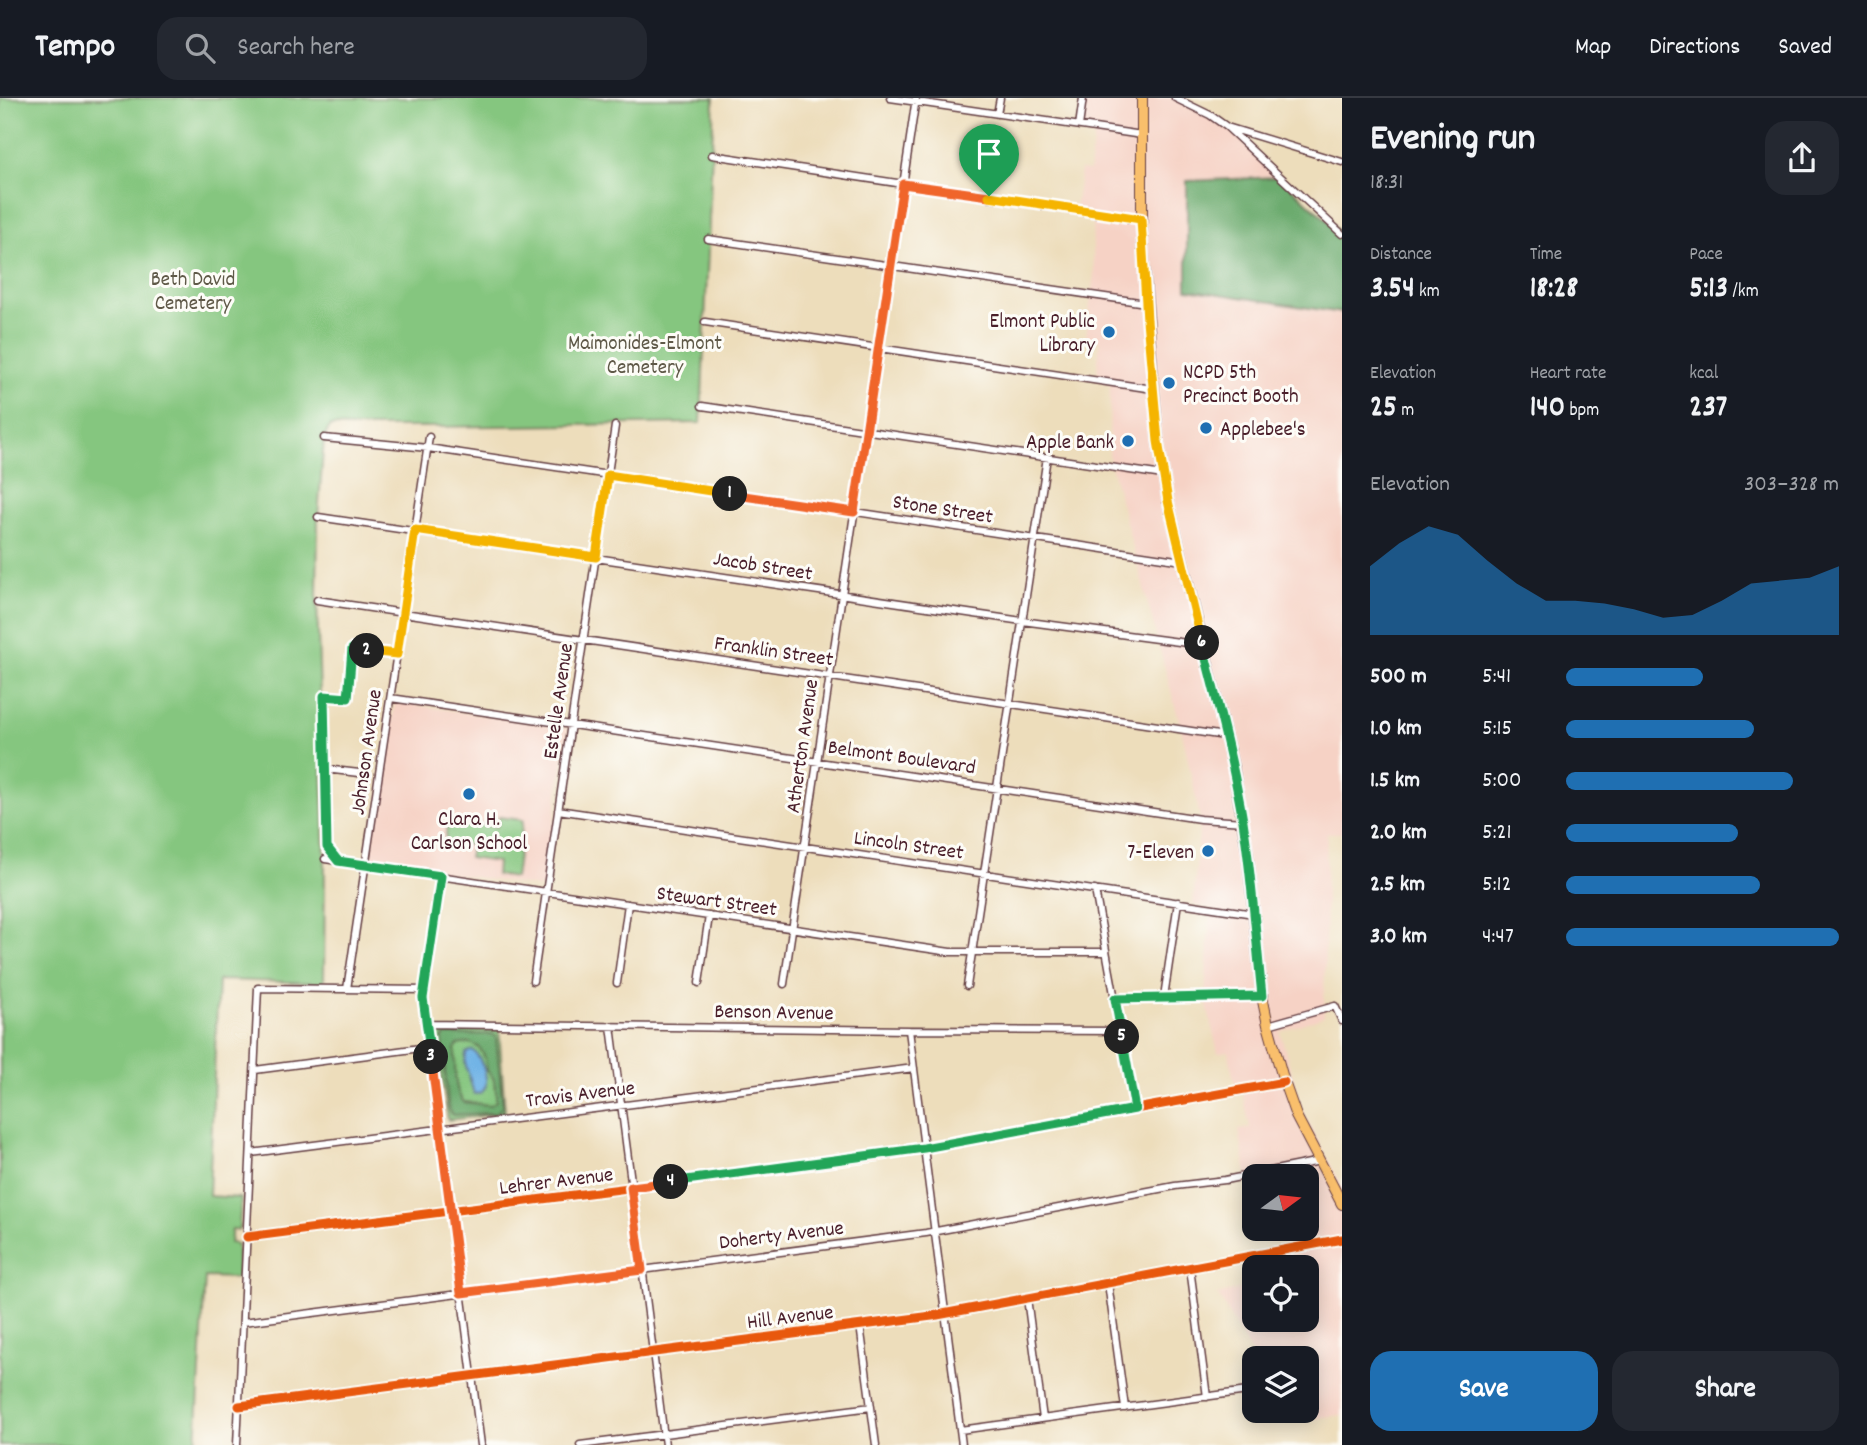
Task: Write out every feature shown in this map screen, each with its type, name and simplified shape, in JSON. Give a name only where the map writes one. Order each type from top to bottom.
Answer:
[{"type":"main road","points":[[1142,98],[1141,219],[1153,389],[1163,475],[1243,822],[1262,996],[1268,1025],[1296,1116],[1342,1204]]},
{"type":"street","points":[[890,98],[1142,135]]},
{"type":"street","points":[[997,114],[1000,98]]},
{"type":"street","points":[[1079,126],[1083,98]]},
{"type":"street","points":[[1175,98],[1210,115],[1227,127],[1342,234]]},
{"type":"street","name":"Atherton Avenue","points":[[784,984],[915,100]]},
{"type":"street","points":[[1227,127],[1342,162]]},
{"type":"street","points":[[712,155],[1141,219]]},
{"type":"street","points":[[708,239],[1146,303]]},
{"type":"street","points":[[705,322],[1153,389]]},
{"type":"street","points":[[702,406],[1163,475]]},
{"type":"street","name":"Estelle Avenue","points":[[533,981],[615,426]]},
{"type":"street","name":"Johnson Avenue","points":[[347,989],[429,437]]},
{"type":"street","name":"Stone Street","points":[[324,438],[428,448],[1183,561]]},
{"type":"street","points":[[967,986],[1047,457]]},
{"type":"street","name":"Jacob Street","points":[[318,517],[1202,645]]},
{"type":"street","name":"Franklin Street","points":[[317,600],[1225,736]]},
{"type":"street","points":[[338,861],[327,847],[324,696],[348,698],[352,649],[397,654]]},
{"type":"street","name":"Belmont Boulevard","points":[[391,698],[1200,819],[1243,822]]},
{"type":"street","points":[[325,769],[359,773]]},
{"type":"street","name":"Lincoln Street","points":[[558,810],[1254,914]]},
{"type":"street","name":"Stewart Street","points":[[325,859],[950,952],[1106,951]]},
{"type":"street","points":[[441,876],[423,998],[481,1445]]},
{"type":"street","points":[[1094,890],[1135,1109]]},
{"type":"street","points":[[1164,997],[1178,902]]},
{"type":"street","points":[[617,983],[628,904]]},
{"type":"street","points":[[699,983],[709,916]]},
{"type":"street","points":[[237,1445],[258,988],[425,990]]},
{"type":"street","points":[[1115,999],[1262,996]]},
{"type":"street","points":[[1268,1025],[1335,1006],[1342,999]]},
{"type":"street","points":[[1335,1006],[1342,1021]]},
{"type":"street","name":"Benson Avenue","points":[[426,1024],[1121,1031]]},
{"type":"street","points":[[611,1026],[665,1445]]},
{"type":"street","points":[[909,1030],[962,1445]]},
{"type":"street","points":[[255,1070],[428,1047]]},
{"type":"street","name":"Travis Avenue","points":[[251,1153],[914,1068]]},
{"type":"street","name":"Lehrer Avenue","points":[[247,1237],[924,1148],[1284,1082]]},
{"type":"street","name":"Doherty Avenue","points":[[243,1322],[935,1231],[1320,1161]]},
{"type":"street","name":"Hill Avenue","points":[[239,1406],[946,1313],[1342,1239]]},
{"type":"street","points":[[1190,1268],[1207,1397]]},
{"type":"street","points":[[1108,1283],[1125,1408]]},
{"type":"street","points":[[1027,1298],[1043,1419]]},
{"type":"street","points":[[860,1325],[876,1445]]},
{"type":"street","points":[[960,1430],[1242,1392]]},
{"type":"street","points":[[580,1445],[871,1407]]},
{"type":"shaded area","points":[[1083,98],[1178,98],[1227,127],[1280,177],[1187,181],[1187,289],[1342,313],[1342,833],[1327,833],[1324,1016],[1280,1032],[1303,1112],[1342,1186],[1342,1415],[1319,1418],[1319,1346],[1247,1346],[1218,1295],[1242,1288],[1242,1332],[1319,1332],[1319,1255],[1260,1255],[1301,1247],[1300,1241],[1320,1241],[1320,1164],[1245,1164],[1239,1130],[1250,1128],[1242,1089],[1236,1090],[1228,1051],[1218,1053],[1205,997],[1210,908],[1193,905],[1200,818],[1183,736],[1109,458],[1110,383],[1096,380],[1100,341],[1086,337],[1094,273],[1092,222],[1075,208],[1081,170],[1089,171],[1095,129],[1079,126]]},
{"type":"shaded area","name":"Clara H. Carlson School","points":[[395,702],[568,728],[544,888],[370,861]]},
{"type":"green space","name":"Beth David Cemetery","points":[[0,98],[714,98],[701,423],[330,426],[324,438],[318,517],[317,600],[325,859],[324,983],[218,980],[209,1196],[241,1198],[239,1230],[232,1229],[230,1243],[237,1244],[237,1278],[205,1277],[196,1445],[0,1445]]},
{"type":"green space","points":[[1280,177],[1342,234],[1342,313],[1187,289],[1187,181]]},
{"type":"green space","points":[[499,817],[523,820],[515,878],[496,875],[497,862],[469,858],[471,845],[445,841],[448,820],[497,827]]},
{"type":"green space","points":[[499,1030],[505,1113],[448,1120],[435,1031]]},
{"type":"green space","points":[[493,1034],[496,1037],[503,1107],[495,1113],[452,1115],[450,1112],[442,1038],[446,1035]],"holes":[[[458,1045],[474,1045],[483,1053],[487,1071],[493,1077],[496,1101],[490,1105],[464,1102],[458,1090],[455,1049]]]},
{"type":"water","points":[[473,1050],[486,1075],[485,1088],[474,1094],[465,1063],[466,1053]]},
{"type":"cycle path","points":[[247,1237],[877,1156],[1284,1082]]},
{"type":"cycle path","points":[[239,1406],[932,1316],[1342,1239]]},
{"type":"place","name":"Elmont Public Library","points":[[1109,332]]},
{"type":"place","name":"NCPD 5th Precinct Booth","points":[[1169,383]]},
{"type":"place","name":"Applebee's","points":[[1206,428]]},
{"type":"place","name":"Apple Bank","points":[[1128,441]]},
{"type":"place","name":"Clara H. Carlson School","points":[[469,794]]},
{"type":"place","name":"7-Eleven","points":[[1208,851]]},
{"type":"route","points":[[903,184],[989,196],[1141,219],[1158,441],[1168,501],[1234,771],[1248,856],[1262,996],[1115,999],[1135,1109],[877,1156],[631,1187],[642,1270],[461,1293],[423,998],[441,876],[338,861],[327,847],[324,696],[348,698],[352,649],[397,654],[415,530],[596,557],[608,475],[854,512],[903,184]]},
{"type":"park label","name":"Maimonides-Elmont Cemetery","points":[[645,354]]}]
